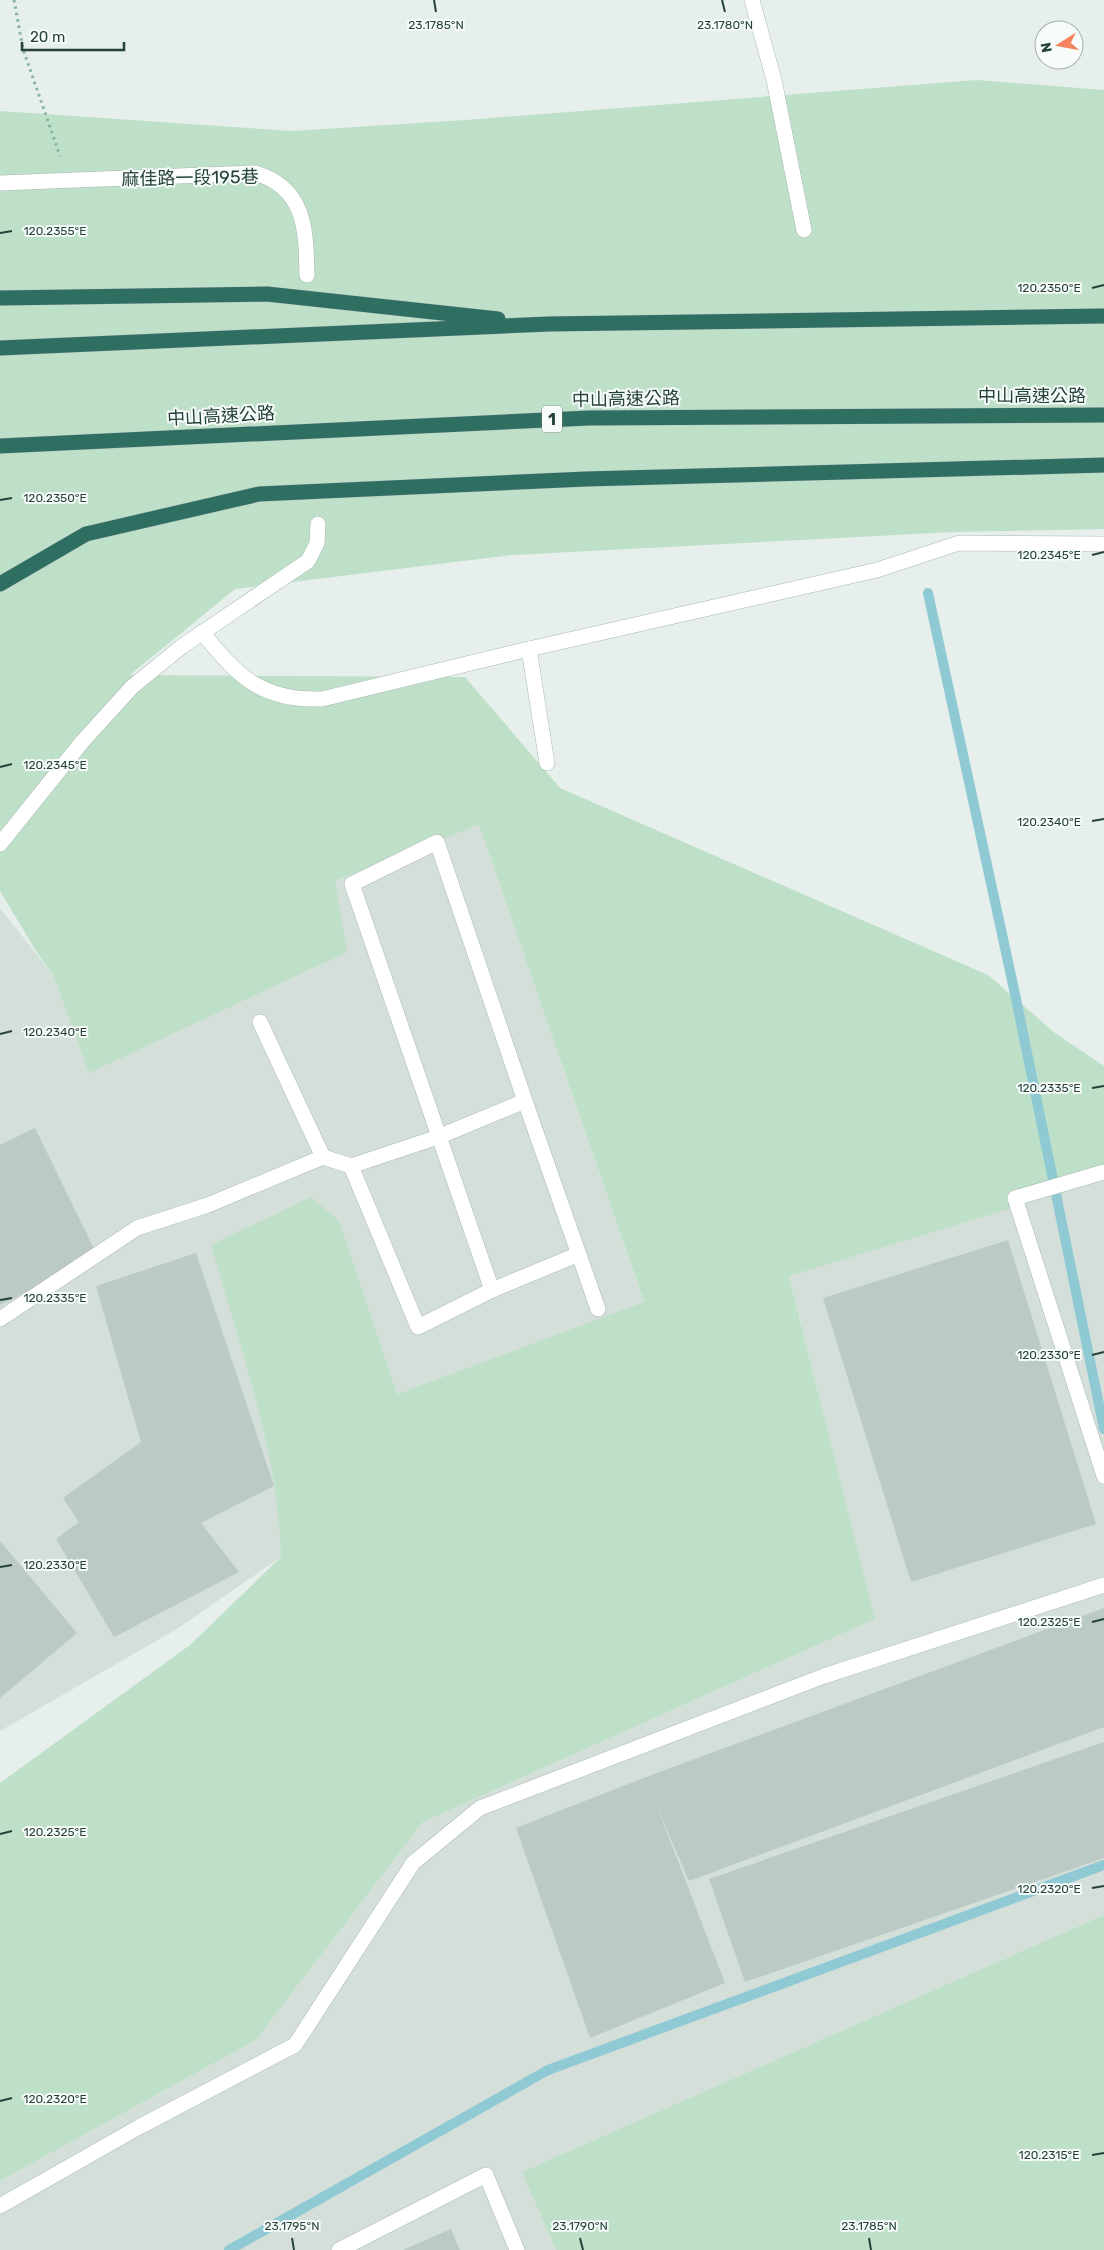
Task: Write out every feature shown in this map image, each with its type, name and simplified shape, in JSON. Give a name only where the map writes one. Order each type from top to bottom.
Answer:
[{"type":"highway","points":[[0,298],[267,294],[549,324]]},
{"type":"highway","points":[[0,348],[549,324],[1104,316]]},
{"type":"highway","name":"中山高速公路","points":[[0,446],[589,418],[1104,415]]},
{"type":"highway","points":[[0,584],[86,534],[259,494],[586,479],[1104,465]]},
{"type":"lane","points":[[752,0],[774,80],[804,230]]},
{"type":"lane","name":"麻佳路一段195巷","points":[[0,183],[255,173],[269,177],[282,185],[297,204],[306,246],[307,276]]},
{"type":"lane","points":[[0,844],[106,713],[161,662],[202,632],[308,561],[317,544],[318,524]]},
{"type":"lane","points":[[202,632],[227,663],[244,678],[262,689],[284,697],[303,700],[341,696],[529,649],[877,570],[959,542],[1104,544]]},
{"type":"lane","points":[[529,649],[547,763]]},
{"type":"lane","points":[[492,1290],[352,884],[437,842],[598,1309]]},
{"type":"lane","points":[[260,1022],[323,1157]]},
{"type":"lane","points":[[0,1319],[137,1228],[208,1205],[323,1157],[350,1166],[438,1137],[525,1100]]},
{"type":"lane","points":[[350,1166],[418,1327],[492,1290],[579,1254]]},
{"type":"lane","points":[[1104,1172],[1015,1198],[1104,1476]]},
{"type":"lane","points":[[0,2206],[139,2128],[295,2045],[413,1863],[480,1808],[824,1676],[1104,1585]]},
{"type":"lane","points":[[339,2250],[486,2175],[517,2250]]},
{"type":"path","points":[[14,0],[28,68],[68,180]]},
{"type":"shaded area","points":[[479,825],[644,1303],[397,1394],[339,1221],[269,1448],[280,1527],[281,1557],[177,1629],[0,1731],[0,908],[53,975],[89,1072],[335,881]]},
{"type":"shaded area","points":[[1104,1180],[1104,1915],[523,2172],[556,2250],[0,2250],[0,2181],[256,2040],[423,1822],[875,1619],[789,1275]]},
{"type":"green space","points":[[977,80],[1104,90],[1104,529],[954,532],[513,555],[235,589],[130,675],[465,677],[560,788],[988,975],[1055,1033],[1104,1066],[1104,1180],[789,1276],[875,1619],[423,1822],[256,2040],[0,2181],[0,1783],[190,1645],[281,1557],[273,1477],[265,1438],[256,1399],[211,1245],[311,1197],[339,1221],[397,1394],[644,1302],[479,825],[335,881],[347,952],[89,1073],[53,975],[36,951],[0,891],[0,111],[292,131],[465,120]]},
{"type":"green space","points":[[1104,1915],[1104,2250],[556,2250],[522,2172]]},
{"type":"building","points":[[35,1128],[98,1257],[0,1305],[0,1145]]},
{"type":"building","points":[[1008,1240],[1096,1524],[911,1582],[823,1298]]},
{"type":"building","points":[[196,1253],[274,1486],[201,1523],[239,1572],[114,1637],[56,1539],[79,1522],[63,1498],[141,1442],[96,1286]]},
{"type":"building","points":[[0,1541],[77,1633],[0,1698]]},
{"type":"building","points":[[1104,1608],[1104,1727],[689,1881],[656,1804],[725,1983],[590,2038],[516,1828],[646,1777]]},
{"type":"building","points":[[1104,1742],[1104,1858],[745,1982],[709,1879]]},
{"type":"building","points":[[451,2229],[460,2250],[403,2250]]},
{"type":"waterway","points":[[928,593],[1015,994],[1104,1429]]},
{"type":"waterway","points":[[229,2250],[548,2070],[1104,1865]]}]
